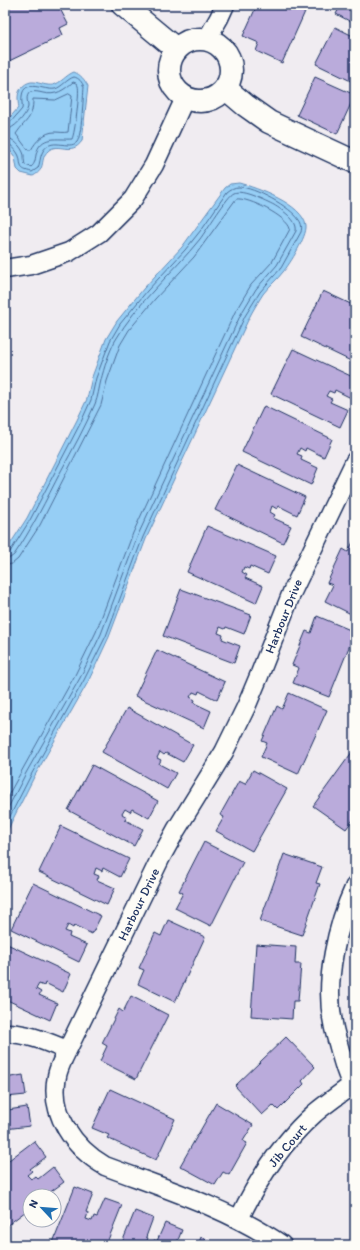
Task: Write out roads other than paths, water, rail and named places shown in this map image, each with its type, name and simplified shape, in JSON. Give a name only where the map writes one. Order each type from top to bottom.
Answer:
[{"type":"street","points":[[123,5],[176,49]]},
{"type":"street","points":[[207,39],[225,5]]},
{"type":"street","points":[[207,39],[217,44],[224,50],[229,59],[231,69],[230,79],[226,88],[212,99],[194,101],[178,93],[172,85],[169,76],[169,66],[171,57],[176,49],[183,44],[190,40],[207,39]]},
{"type":"street","points":[[226,88],[245,105],[269,122],[355,162]]},
{"type":"street","points":[[5,269],[31,265],[69,252],[99,233],[133,200],[154,165],[186,98]]},
{"type":"street","name":"Harbour Drive","points":[[282,1245],[264,1232],[239,1219],[185,1196],[105,1166],[92,1158],[78,1146],[66,1130],[59,1114],[56,1095],[57,1077],[67,1050],[160,859],[224,752],[246,707],[260,676],[292,592],[355,461]]},
{"type":"street","points":[[353,1087],[342,1057],[332,1022],[330,989],[333,956],[340,925],[355,886]]},
{"type":"street","points":[[5,1033],[13,1033],[43,1040],[67,1050]]},
{"type":"street","name":"Jib Court","points":[[239,1219],[264,1172],[295,1132],[316,1113],[353,1087]]},
{"type":"water","points":[[74,72],[79,74],[88,86],[82,141],[78,146],[69,149],[56,147],[52,148],[45,154],[40,170],[33,176],[21,173],[17,169],[15,157],[5,144],[5,123],[19,107],[19,91],[25,84],[31,82],[48,85],[59,83]]},
{"type":"water","points":[[239,183],[267,193],[288,204],[303,218],[306,231],[298,250],[290,263],[263,294],[249,318],[146,539],[109,637],[88,682],[34,777],[5,837],[5,552],[27,518],[77,420],[87,399],[92,377],[106,339],[117,321],[144,288],[182,247],[225,188],[230,184]]}]
